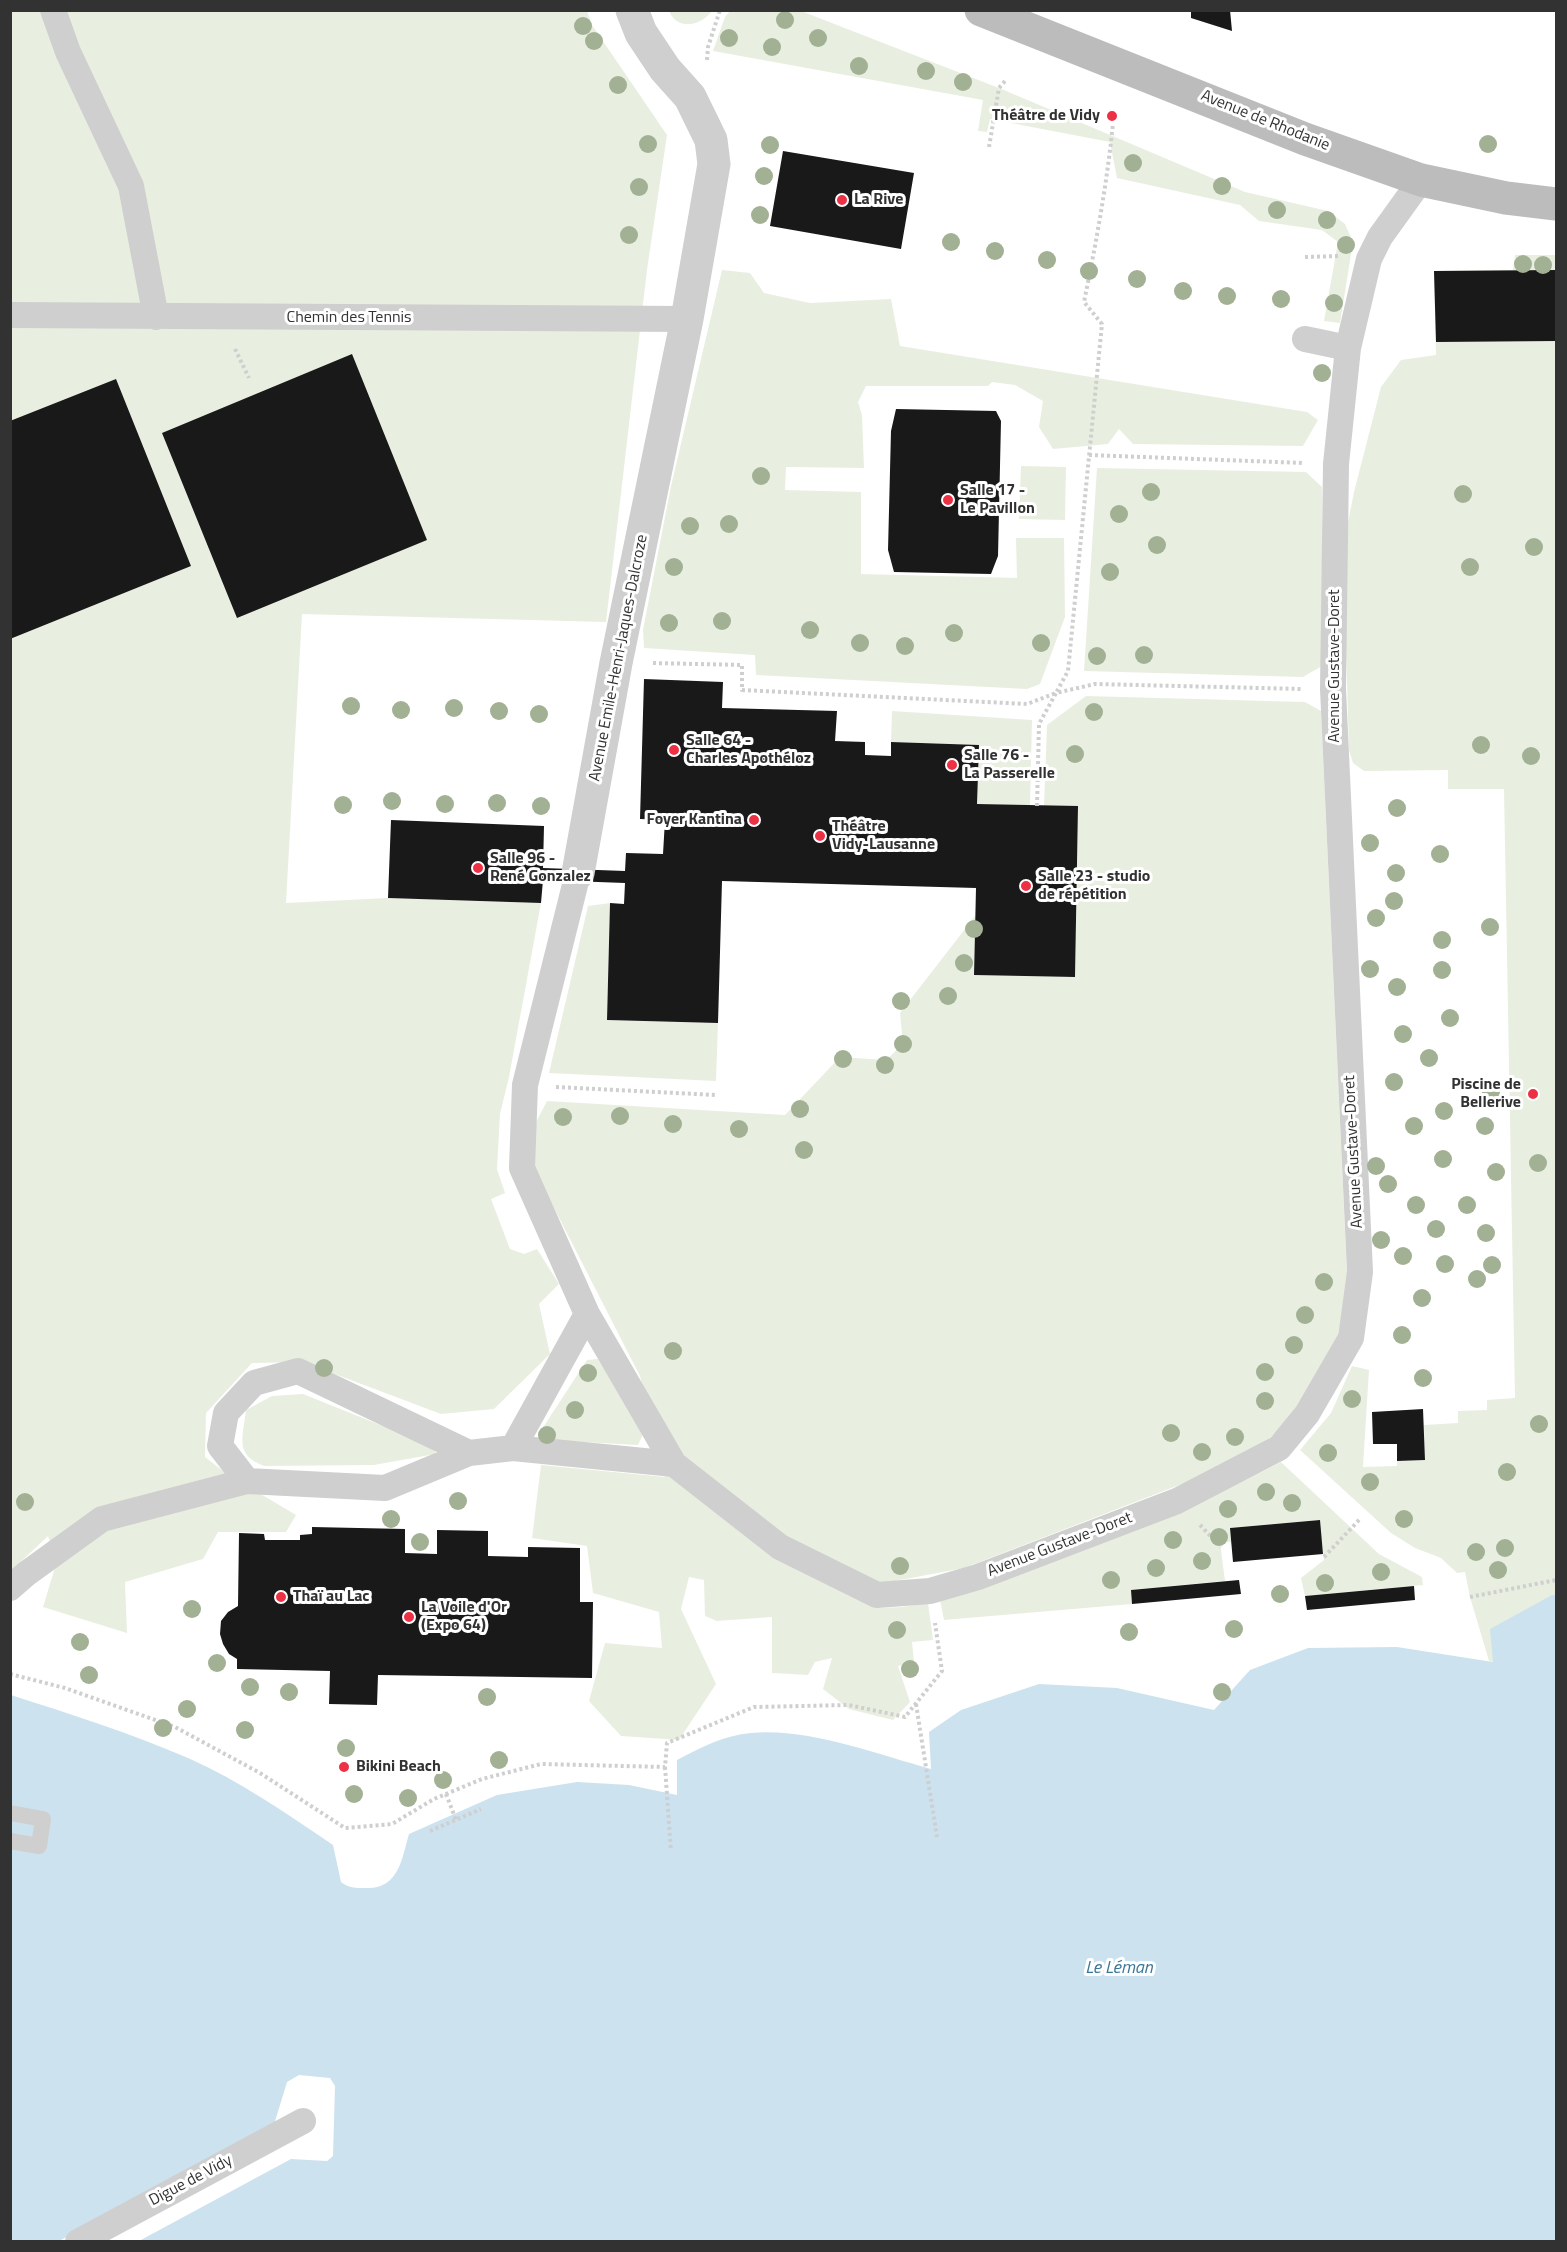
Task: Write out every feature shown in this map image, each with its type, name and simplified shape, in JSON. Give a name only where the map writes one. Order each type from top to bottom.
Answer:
[{"type":"main road","name":"Avenue de Rhodanie","points":[[981,10],[1305,139],[1421,180],[1506,198],[1557,204]]},
{"type":"street","points":[[53,10],[68,52],[131,186],[156,317]]},
{"type":"street","name":"Avenue Emile-Henri-Jaques-Dalcroze","points":[[632,10],[641,33],[665,69],[690,97],[711,140],[714,164],[687,320],[616,663],[578,873],[525,1085],[522,1168],[587,1314],[674,1464]]},
{"type":"street","name":"Avenue Gustave-Doret","points":[[674,1464],[780,1547],[822,1569],[877,1595],[930,1591],[978,1577],[1176,1501],[1279,1448],[1307,1414],[1351,1338],[1360,1272],[1333,689],[1336,464],[1348,348],[1369,259],[1380,237],[1421,180]]},
{"type":"street","name":"Chemin des Tennis","points":[[10,315],[687,320]]},
{"type":"street","points":[[1305,339],[1348,348]]},
{"type":"street","points":[[513,1448],[587,1314]]},
{"type":"street","points":[[247,1481],[220,1446],[226,1413],[254,1383],[298,1371],[469,1453]]},
{"type":"street","points":[[10,1588],[102,1519],[247,1481],[385,1488],[469,1453],[513,1448],[674,1464]]},
{"type":"street","name":"Digue de Vidy","points":[[78,2241],[303,2121]]},
{"type":"lane","points":[[10,1813],[43,1819],[39,1846],[10,1841]]},
{"type":"path","points":[[706,66],[708,47],[720,10]]},
{"type":"path","points":[[989,147],[999,88],[1005,81]]},
{"type":"path","points":[[1037,806],[1039,724],[1068,671],[1102,324],[1084,302],[1106,188],[1113,123]]},
{"type":"path","points":[[1089,455],[1336,464]]},
{"type":"path","points":[[616,663],[742,665],[742,690],[1027,704],[1056,693],[1095,684],[1333,689]]},
{"type":"path","points":[[525,1085],[716,1095]]},
{"type":"path","points":[[1324,1557],[1359,1519]]},
{"type":"path","points":[[1470,1597],[1557,1580]]},
{"type":"path","points":[[671,1851],[665,1767],[667,1743],[754,1707],[849,1706],[905,1717],[942,1671],[930,1591]]},
{"type":"path","points":[[10,1674],[66,1688],[175,1727],[260,1773],[345,1828],[392,1824],[446,1794],[482,1779],[541,1764],[665,1767]]},
{"type":"path","points":[[916,1703],[937,1837]]},
{"type":"path","points":[[446,1794],[456,1820]]},
{"type":"path","points":[[430,1831],[481,1809]]},
{"type":"green space","points":[[11,11],[587,11],[592,25],[667,135],[647,270],[606,622],[302,614],[286,903],[388,898],[541,903],[500,1114],[497,1169],[505,1193],[491,1199],[510,1249],[524,1254],[537,1249],[559,1284],[539,1304],[550,1354],[494,1409],[441,1414],[303,1362],[252,1363],[206,1413],[205,1457],[227,1474],[296,1515],[286,1532],[218,1532],[203,1559],[125,1582],[127,1633],[43,1607],[57,1561],[48,1536],[11,1571]]},
{"type":"green space","points":[[669,11],[712,11],[696,23],[684,24],[673,18]]},
{"type":"green space","points":[[730,11],[801,11],[999,88],[1245,192],[1328,211],[1345,224],[1353,242],[1340,323],[1324,321],[1338,242],[1322,230],[1259,221],[1240,205],[1117,178],[1110,142],[990,119],[987,132],[978,131],[983,100],[713,51],[725,17]]},
{"type":"green space","name":"Piscine de Bellerive","points":[[1515,255],[1556,255],[1556,1595],[1552,1596],[1493,1662],[1489,1661],[1465,1572],[1457,1573],[1441,1558],[1415,1548],[1391,1533],[1300,1450],[1331,1413],[1352,1366],[1369,1370],[1363,1467],[1397,1466],[1397,1461],[1425,1460],[1424,1425],[1458,1423],[1458,1411],[1487,1410],[1487,1400],[1515,1398],[1504,789],[1448,789],[1448,770],[1364,771],[1353,763],[1349,750],[1343,547],[1354,492],[1381,387],[1401,360],[1436,355],[1434,271],[1513,270]]},
{"type":"green space","points":[[722,270],[750,273],[764,293],[810,303],[891,299],[900,346],[1307,412],[1318,420],[1303,446],[1133,444],[1119,429],[1108,444],[1053,449],[1039,427],[1043,401],[1015,385],[992,382],[988,386],[866,386],[858,402],[862,415],[864,468],[786,467],[785,490],[861,492],[861,574],[1017,578],[1016,538],[1064,538],[1065,617],[1040,684],[1027,689],[756,675],[755,655],[644,648],[643,630],[671,486]]},
{"type":"green space","points":[[1021,466],[1066,467],[1065,520],[1019,519]]},
{"type":"green space","points":[[1097,468],[1306,472],[1322,487],[1322,666],[1303,677],[1084,671]]},
{"type":"green space","points":[[1086,696],[1305,702],[1321,711],[1347,1274],[1341,1338],[1300,1406],[1266,1442],[1187,1482],[964,1568],[879,1584],[873,1598],[880,1608],[928,1603],[933,1640],[912,1642],[914,1662],[898,1666],[910,1702],[893,1720],[849,1709],[823,1689],[832,1658],[815,1662],[808,1675],[772,1673],[772,1617],[717,1621],[705,1616],[704,1580],[689,1577],[681,1609],[716,1684],[679,1740],[621,1736],[589,1701],[605,1643],[662,1648],[659,1612],[593,1593],[587,1546],[532,1538],[541,1465],[665,1477],[640,1376],[532,1165],[533,1128],[547,1101],[785,1115],[840,1057],[886,1060],[903,1044],[900,1013],[975,916],[974,975],[1075,977],[1078,807],[1044,806],[1047,725]]},
{"type":"green space","points":[[892,711],[1032,720],[1030,806],[977,804],[978,745],[891,742]]},
{"type":"green space","points":[[610,903],[607,1020],[718,1023],[716,1081],[549,1073],[588,906]]},
{"type":"green space","points":[[598,1359],[645,1430],[638,1445],[546,1440],[542,1429],[587,1360]]},
{"type":"green space","points":[[303,1394],[435,1447],[435,1454],[374,1465],[264,1466],[254,1462],[244,1451],[242,1437],[246,1410],[272,1396]]},
{"type":"green space","points":[[1281,1462],[1379,1554],[1422,1577],[1423,1585],[1305,1596],[1301,1578],[1324,1560],[1319,1520],[1230,1528],[1231,1542],[1220,1543],[1225,1581],[1131,1590],[1132,1604],[944,1620],[940,1600],[1231,1487]]},
{"type":"water","name":"Le Léman","points":[[1552,1595],[1556,1595],[1556,2241],[139,2241],[291,2159],[327,2161],[333,2156],[335,2086],[330,2078],[299,2075],[287,2082],[273,2128],[59,2241],[11,2242],[11,1695],[144,1740],[226,1777],[333,1845],[341,1882],[351,1887],[368,1888],[378,1887],[393,1877],[401,1862],[409,1834],[497,1795],[577,1782],[629,1785],[677,1795],[677,1760],[731,1736],[773,1732],[796,1734],[819,1738],[931,1769],[929,1732],[961,1710],[1039,1684],[1117,1688],[1214,1710],[1250,1670],[1308,1648],[1397,1647],[1493,1662],[1490,1629]]},
{"type":"building","points":[[1191,10],[1230,10],[1232,31],[1191,18]]},
{"type":"building","points":[[783,151],[914,173],[901,249],[770,226]]},
{"type":"building","points":[[1556,270],[1556,341],[1436,342],[1434,271]]},
{"type":"building","points":[[352,354],[427,540],[237,618],[162,433]]},
{"type":"building","points":[[116,379],[191,566],[10,639],[10,421]]},
{"type":"building","points":[[896,409],[996,411],[1001,421],[998,556],[991,574],[894,572],[888,550],[891,431]]},
{"type":"building","name":"Théâtre Vidy-Lausanne","points":[[644,679],[723,682],[722,708],[837,711],[835,741],[865,742],[865,755],[891,756],[891,742],[979,745],[977,804],[1078,806],[1075,977],[974,975],[976,888],[722,881],[718,1023],[607,1020],[610,903],[624,904],[625,883],[543,880],[541,903],[388,898],[391,820],[544,826],[543,868],[625,871],[626,853],[663,854],[665,820],[640,819]]},
{"type":"building","points":[[1423,1409],[1425,1460],[1397,1461],[1397,1444],[1373,1444],[1372,1412]]},
{"type":"building","points":[[1320,1520],[1323,1554],[1233,1562],[1230,1528]]},
{"type":"building","name":"La Voile d'Or (Expo 64)","points":[[312,1527],[405,1529],[405,1553],[437,1554],[437,1530],[488,1531],[488,1556],[528,1557],[528,1547],[580,1548],[580,1602],[593,1602],[592,1678],[378,1675],[377,1705],[329,1704],[330,1671],[237,1669],[237,1659],[229,1654],[220,1634],[221,1621],[228,1612],[238,1606],[239,1533],[264,1534],[265,1540],[300,1540],[300,1535],[312,1534]]},
{"type":"building","points":[[1239,1580],[1241,1594],[1132,1604],[1131,1590]]},
{"type":"building","points":[[1414,1586],[1415,1600],[1307,1610],[1305,1596]]},
{"type":"place","name":"Théâtre de Vidy","points":[[1112,116]]},
{"type":"place","name":"La Rive","points":[[842,200]]},
{"type":"place","name":"Salle 17 - Le Pavillon","points":[[948,500]]},
{"type":"place","name":"Salle 64 - Charles Apothéloz","points":[[674,750]]},
{"type":"place","name":"Salle 76 - La Passerelle","points":[[952,765]]},
{"type":"place","name":"Foyer Kantina","points":[[754,820]]},
{"type":"place","name":"Théâtre Vidy-Lausanne","points":[[820,836]]},
{"type":"place","name":"Salle 96 - René Gonzalez","points":[[478,868]]},
{"type":"place","name":"Salle 23 - studio de répétition","points":[[1026,886]]},
{"type":"place","name":"Piscine de Bellerive","points":[[1533,1094]]},
{"type":"place","name":"Thaï au Lac","points":[[281,1597]]},
{"type":"place","name":"La Voile d'Or (Expo 64)","points":[[409,1617]]},
{"type":"place","name":"Bikini Beach","points":[[344,1767]]}]
